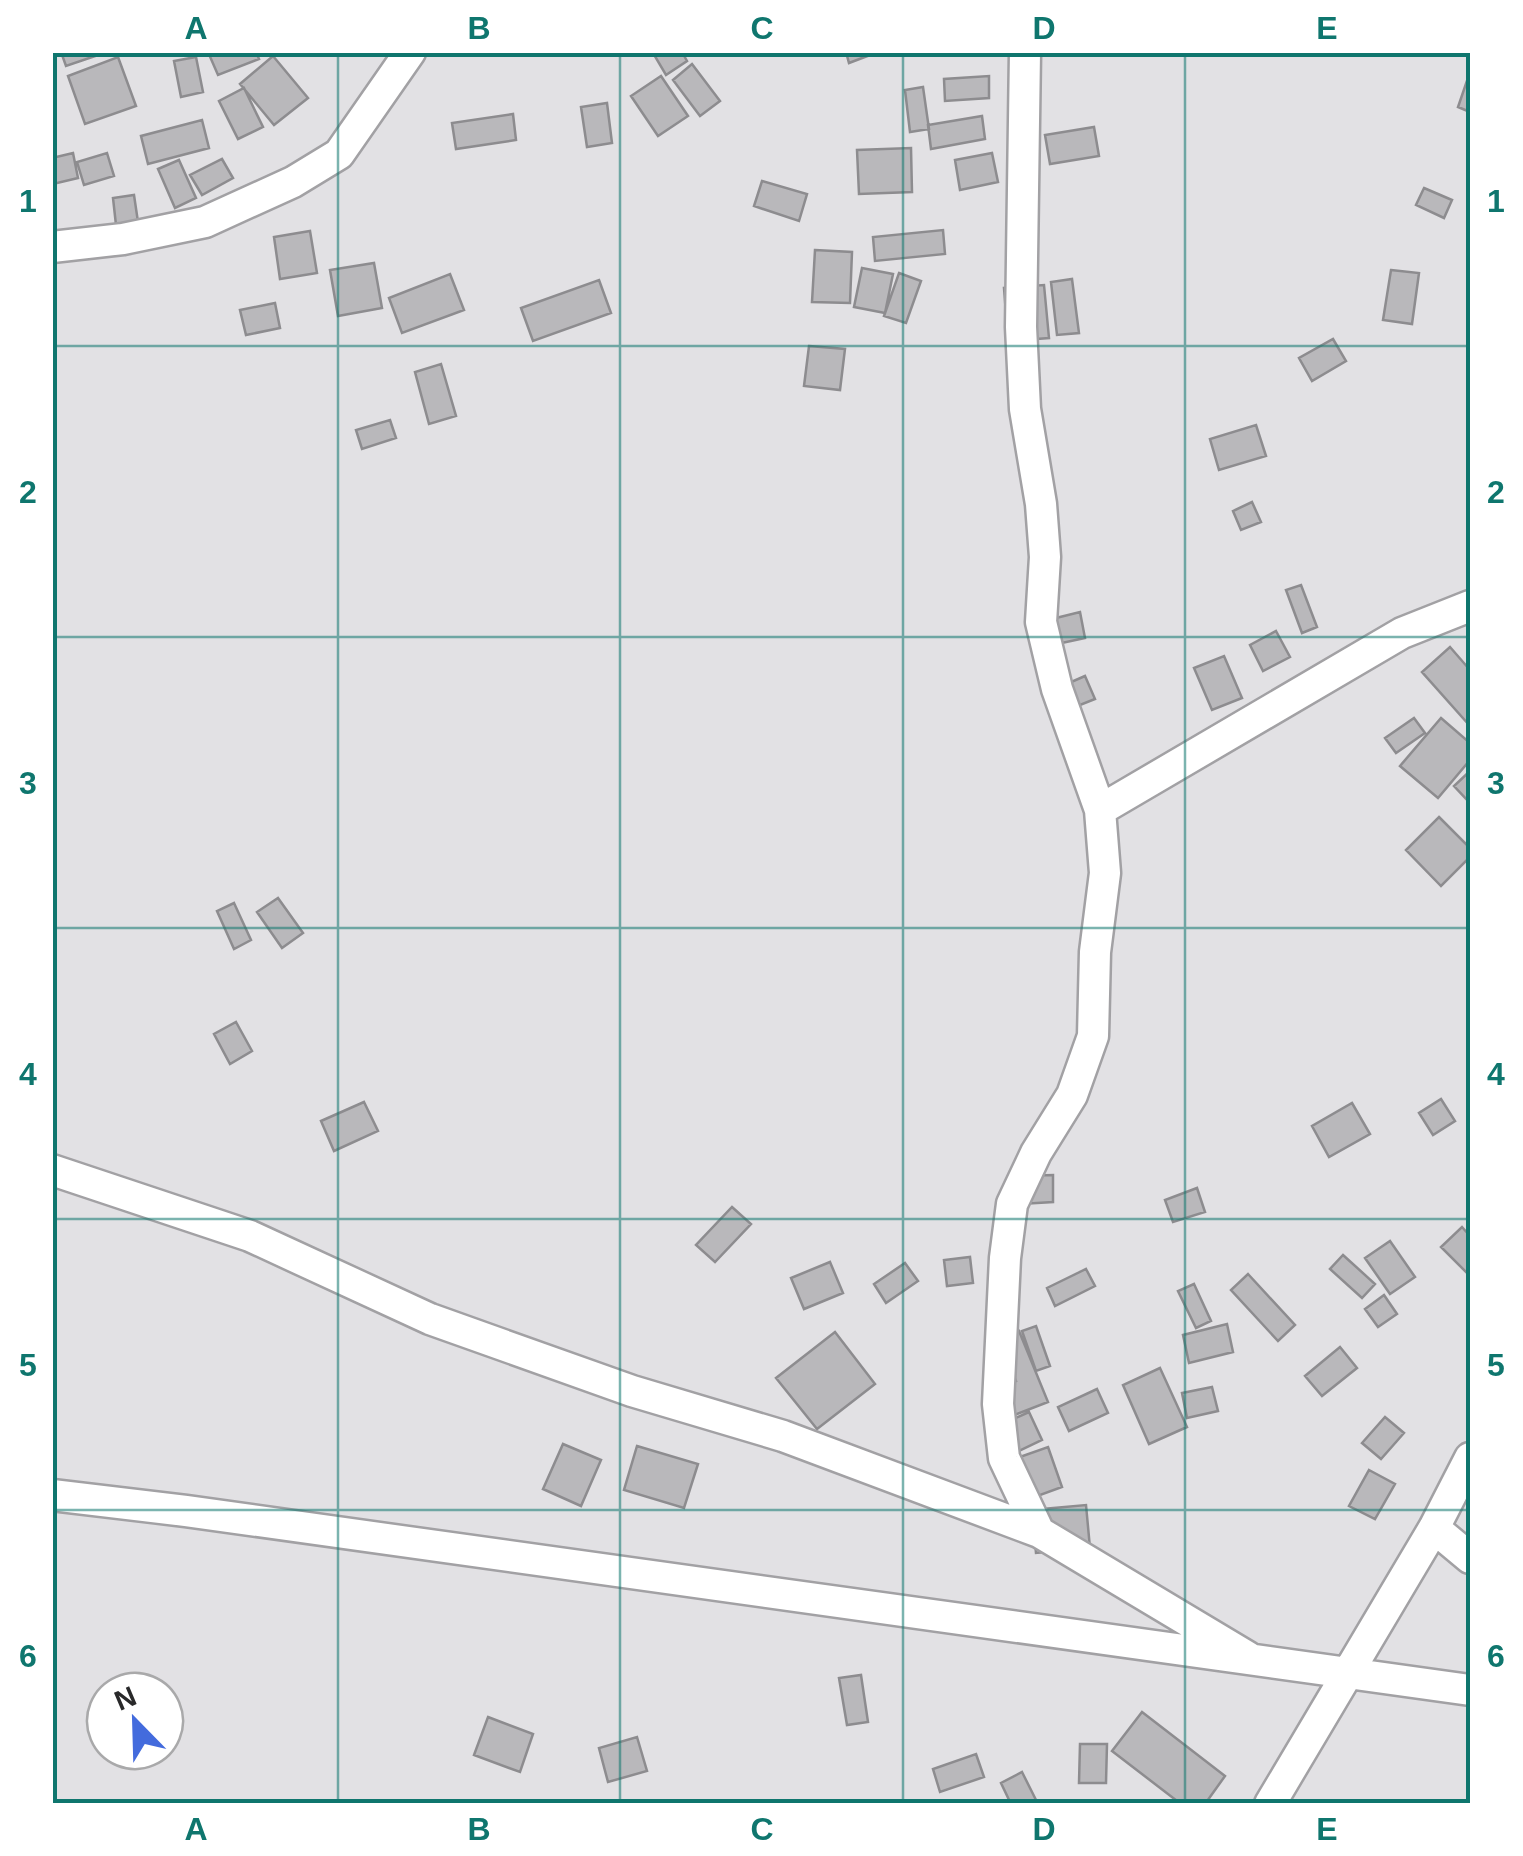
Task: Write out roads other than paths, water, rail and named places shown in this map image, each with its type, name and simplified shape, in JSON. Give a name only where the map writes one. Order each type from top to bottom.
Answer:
[{"type":"street","points":[[52,247],[122,239],[205,222],[293,182],[339,154],[410,52]]},
{"type":"street","points":[[1026,52],[1021,327],[1025,409],[1041,504],[1045,557],[1041,622],[1057,689],[1100,810],[1106,873],[1095,952],[1092,1036],[1072,1095],[1036,1153],[1012,1204],[1006,1258],[998,1404],[1004,1458],[1039,1532]]},
{"type":"street","points":[[1100,810],[1402,633],[1470,606]]},
{"type":"street","points":[[52,1170],[250,1236],[430,1319],[632,1392],[784,1436],[1039,1532],[1260,1663]]},
{"type":"street","points":[[1270,1804],[1434,1528],[1470,1458]]},
{"type":"street","points":[[52,1496],[186,1511],[1470,1690]]},
{"type":"street","points":[[1434,1528],[1470,1558]]}]
